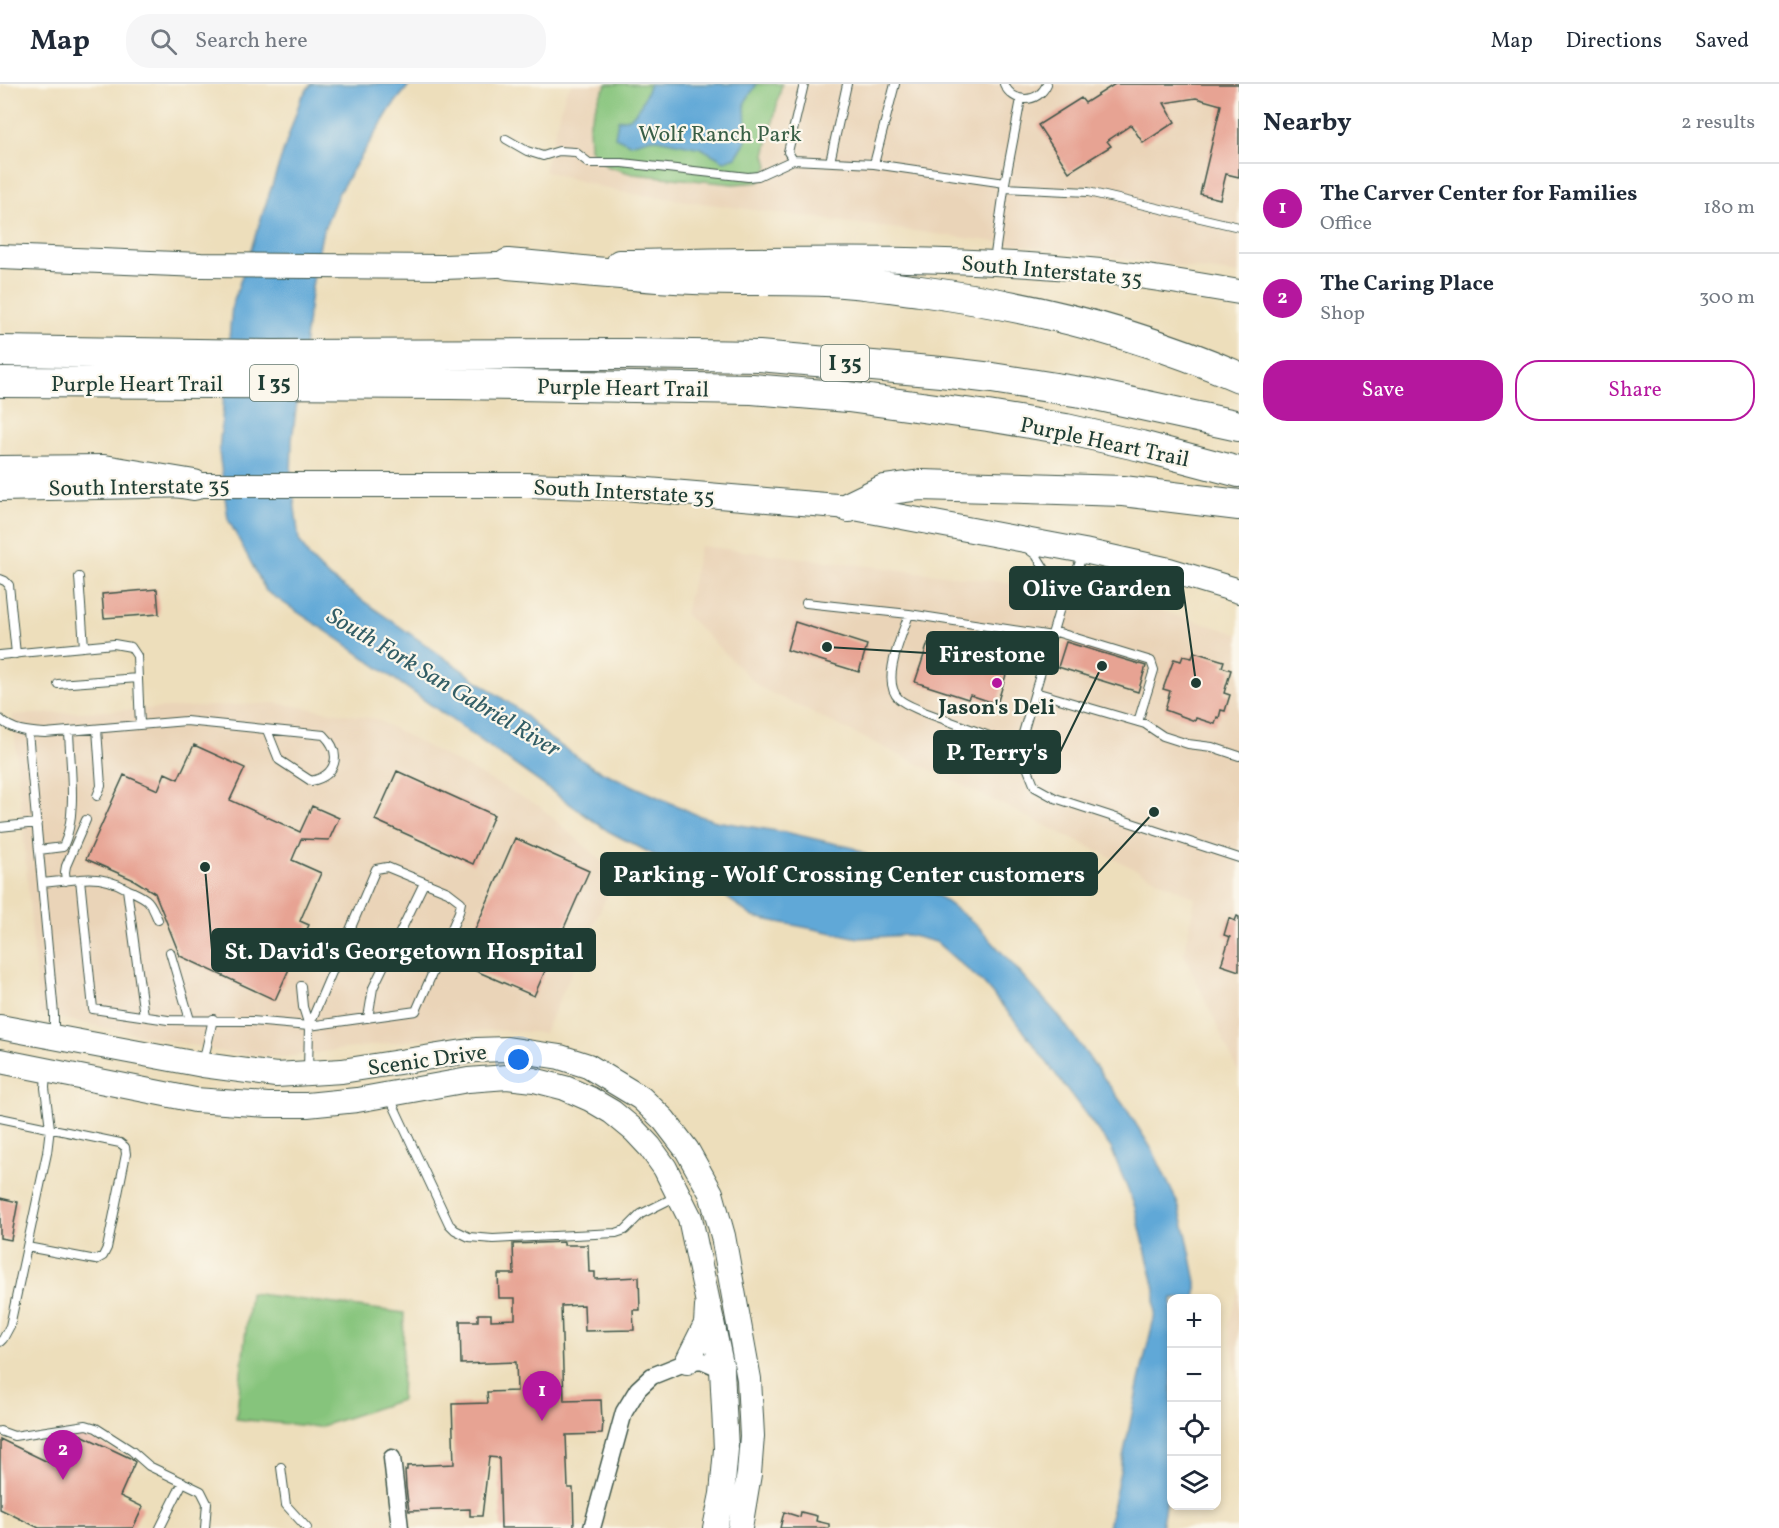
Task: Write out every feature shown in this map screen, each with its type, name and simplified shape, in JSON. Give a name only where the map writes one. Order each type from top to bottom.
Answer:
[{"type":"highway","points":[[508,264],[692,279],[826,281],[956,296],[1040,312],[1100,327],[1159,345],[1239,377]]},
{"type":"highway","name":"Purple Heart Trail","points":[[0,351],[271,355],[722,354],[759,356],[961,374],[1063,389],[1239,426]]},
{"type":"highway","name":"Purple Heart Trail","points":[[0,382],[450,384],[752,389],[848,397],[1066,429],[1239,472]]},
{"type":"highway","points":[[0,471],[104,470],[194,485]]},
{"type":"highway","points":[[849,507],[884,490],[921,485],[1123,491],[1239,505]]},
{"type":"main road","name":"South Interstate 35","points":[[0,256],[201,265],[444,267],[813,259],[925,260],[1100,271],[1239,292]]},
{"type":"main road","name":"South Interstate 35","points":[[0,489],[194,485],[526,485],[624,488],[849,507],[1084,551],[1169,570],[1239,591]]},
{"type":"main road","name":"Scenic Drive","points":[[0,1027],[203,1065],[276,1075],[342,1071],[476,1050],[507,1049],[560,1057],[588,1066],[641,1098],[664,1120],[683,1143],[711,1193],[723,1236],[749,1379],[753,1436],[740,1528]]},
{"type":"main road","points":[[47,1069],[54,1037]]},
{"type":"main road","name":"Scenic Drive","points":[[0,1061],[195,1100],[268,1106],[357,1100],[468,1080],[507,1077],[534,1080],[564,1088],[612,1112],[650,1147],[680,1195],[690,1218],[722,1369],[726,1449],[716,1528]]},
{"type":"main road","points":[[195,1100],[203,1065]]},
{"type":"main road","points":[[307,1105],[308,1073]]},
{"type":"main road","points":[[687,1362],[706,1324],[708,1296]]},
{"type":"street","points":[[592,1528],[624,1412],[638,1389],[652,1376],[687,1362],[701,1360],[722,1369]]},
{"type":"street","points":[[392,1458],[400,1528]]},
{"type":"lane","points":[[793,160],[788,152],[804,84]]},
{"type":"lane","points":[[830,162],[847,84]]},
{"type":"lane","points":[[874,164],[895,84]]},
{"type":"lane","points":[[1004,84],[1008,92],[1021,99],[1035,98],[1041,94],[1047,84]]},
{"type":"lane","points":[[994,263],[1004,185],[1021,99]]},
{"type":"lane","points":[[506,139],[527,151],[543,156],[559,151],[575,152],[589,163],[622,163],[748,177],[758,176],[793,160],[874,164],[1004,185],[1088,192],[1239,227]]},
{"type":"lane","points":[[1010,536],[1036,555],[1054,584],[1059,610]]},
{"type":"lane","points":[[1084,551],[1068,594],[1059,610],[1019,747],[1035,787],[1055,798],[1239,858]]},
{"type":"lane","points":[[78,577],[84,647]]},
{"type":"lane","points":[[0,579],[9,585],[16,654]]},
{"type":"lane","points":[[806,603],[909,614],[1053,634],[1151,661],[1154,670],[1138,722]]},
{"type":"lane","points":[[909,614],[891,670],[891,686],[898,698],[909,706],[1019,747]]},
{"type":"lane","points":[[0,655],[114,645],[131,647],[137,656],[140,725]]},
{"type":"lane","points":[[58,684],[138,678]]},
{"type":"lane","points":[[1035,692],[1145,724],[1163,736],[1188,744],[1212,747],[1239,756]]},
{"type":"lane","points":[[0,720],[28,732],[45,733],[186,721],[324,735],[333,744],[335,755],[332,768],[323,778],[310,781],[279,760],[267,730]]},
{"type":"lane","points":[[97,729],[100,786],[97,796]]},
{"type":"lane","points":[[39,850],[63,847],[68,832],[72,814],[69,731]]},
{"type":"lane","points":[[28,732],[54,1014],[54,1037]]},
{"type":"lane","points":[[66,881],[66,866],[86,820]]},
{"type":"lane","points":[[0,827],[37,823]]},
{"type":"lane","points":[[80,879],[93,1009],[168,1020],[252,1020],[309,1026],[416,1011],[459,912],[461,902],[448,892],[387,867],[376,869],[309,1026]]},
{"type":"lane","points":[[42,883],[95,878],[118,883],[147,898],[158,920]]},
{"type":"lane","points":[[368,1018],[374,988],[424,883]]},
{"type":"lane","points":[[127,889],[144,1017]]},
{"type":"lane","points":[[170,952],[190,1020]]},
{"type":"lane","points":[[311,960],[327,955],[340,956]]},
{"type":"lane","points":[[301,986],[303,1007],[309,1026],[308,1073]]},
{"type":"lane","points":[[203,1065],[213,1019]]},
{"type":"lane","points":[[0,1341],[10,1326],[47,1153],[51,1128],[45,1089],[47,1069]]},
{"type":"lane","points":[[389,1094],[448,1224],[469,1237],[492,1239],[616,1233],[625,1230],[641,1214],[680,1195]]},
{"type":"lane","points":[[0,1118],[120,1143],[125,1147],[126,1154],[107,1248],[103,1256],[96,1260],[27,1247]]},
{"type":"lane","points":[[0,1431],[14,1436],[86,1425],[96,1428],[132,1451],[149,1466],[201,1491],[208,1510],[205,1528]]},
{"type":"lane","points":[[281,1467],[286,1505],[307,1528]]},
{"type":"lane","points":[[160,1528],[183,1482]]},
{"type":"shaded area","points":[[572,84],[1239,84],[1239,274],[619,192],[544,171],[566,91]]},
{"type":"shaded area","points":[[700,546],[1105,594],[1239,634],[1239,1074],[1184,954],[1195,898],[759,687],[685,614]]},
{"type":"shaded area","points":[[276,703],[376,719],[539,806],[617,874],[544,1033],[491,1030],[284,1057],[234,1054],[39,1014],[13,715]]},
{"type":"shaded area","points":[[1239,1289],[1239,1388],[1228,1326]]},
{"type":"green space","name":"Wolf Ranch Park","points":[[607,84],[782,84],[765,155],[768,166],[759,182],[733,184],[633,174],[606,166],[590,149],[589,124],[600,95]]},
{"type":"green space","points":[[250,1293],[404,1313],[401,1400],[319,1427],[236,1419]]},
{"type":"water","name":"South Fork San Gabriel River","points":[[311,84],[410,84],[391,108],[339,192],[322,234],[312,286],[292,440],[291,476],[299,540],[310,558],[329,577],[519,710],[549,738],[594,768],[697,815],[716,821],[789,833],[854,848],[937,895],[977,925],[1059,1016],[1127,1110],[1153,1151],[1178,1204],[1196,1282],[1196,1294],[1167,1294],[1167,1495],[1161,1528],[1108,1528],[1155,1314],[1155,1289],[1135,1207],[1111,1148],[1019,1025],[983,983],[936,942],[908,935],[859,938],[753,917],[706,882],[608,831],[341,641],[266,591],[228,519],[219,452],[232,306],[301,98]]},
{"type":"water","points":[[650,84],[757,84],[745,102],[746,141],[736,157],[724,161],[701,148],[652,138],[630,144],[615,137],[618,120],[630,118],[640,107]]},
{"type":"building","points":[[1115,84],[1239,84],[1239,177],[1226,174],[1220,199],[1200,194],[1221,105],[1196,98],[1164,103],[1175,122],[1143,143],[1131,125],[1107,141],[1111,146],[1069,172],[1038,125],[1081,98],[1085,103]]},
{"type":"building","points":[[157,589],[159,614],[104,618],[102,594]]},
{"type":"building","points":[[795,622],[867,645],[859,672],[787,650]]},
{"type":"building","points":[[1066,642],[1146,666],[1138,692],[1058,667]]},
{"type":"building","points":[[928,643],[971,657],[973,650],[1010,662],[997,704],[970,695],[968,699],[915,682]]},
{"type":"building","points":[[1194,652],[1224,661],[1222,667],[1231,670],[1224,693],[1230,695],[1225,711],[1221,710],[1215,724],[1196,718],[1195,721],[1165,710],[1170,691],[1163,689],[1174,659],[1181,661],[1183,656],[1192,658]]},
{"type":"building","points":[[194,745],[245,768],[230,800],[300,832],[312,806],[339,818],[329,840],[301,839],[292,860],[321,873],[300,921],[309,925],[275,1000],[180,956],[155,893],[134,880],[86,859],[124,775],[158,790],[165,773],[178,779]]},
{"type":"building","points":[[397,771],[494,815],[473,864],[375,820]]},
{"type":"building","points":[[515,838],[589,871],[534,996],[460,964]]},
{"type":"building","points":[[1237,916],[1239,917],[1239,971],[1221,965],[1230,937],[1224,935],[1229,918],[1235,921]]},
{"type":"building","points":[[0,1198],[18,1202],[11,1240],[0,1238]]},
{"type":"building","points":[[564,1242],[564,1245],[588,1245],[589,1272],[595,1272],[595,1279],[639,1277],[640,1310],[633,1310],[634,1330],[585,1331],[584,1305],[561,1306],[564,1401],[601,1400],[603,1422],[602,1434],[566,1435],[568,1488],[573,1488],[574,1528],[501,1528],[499,1458],[489,1457],[482,1516],[470,1516],[470,1509],[409,1511],[405,1470],[407,1466],[454,1464],[452,1404],[488,1403],[487,1392],[517,1391],[516,1362],[461,1364],[460,1321],[478,1321],[478,1314],[491,1314],[491,1320],[515,1319],[515,1298],[499,1298],[498,1274],[514,1274],[513,1244]]},
{"type":"building","points":[[77,1433],[135,1462],[120,1496],[143,1507],[133,1528],[39,1528],[0,1509],[0,1439],[54,1465],[69,1434]]},
{"type":"building","points":[[784,1512],[800,1517],[801,1512],[817,1516],[816,1521],[829,1524],[829,1528],[780,1528]]},
{"type":"place","name":"Firestone","points":[[827,647]]},
{"type":"place","name":"P. Terry's","points":[[1102,666]]},
{"type":"place","name":"Jason's Deli","points":[[997,683]]},
{"type":"place","name":"Olive Garden","points":[[1196,683]]},
{"type":"place","name":"Parking - Wolf Crossing Center customers","points":[[1154,812]]},
{"type":"place","name":"St. David's Georgetown Hospital","points":[[205,867]]},
{"type":"place","name":"The Carver Center for Families","points":[[542,1421]]},
{"type":"place","name":"The Caring Place","points":[[63,1480]]}]
